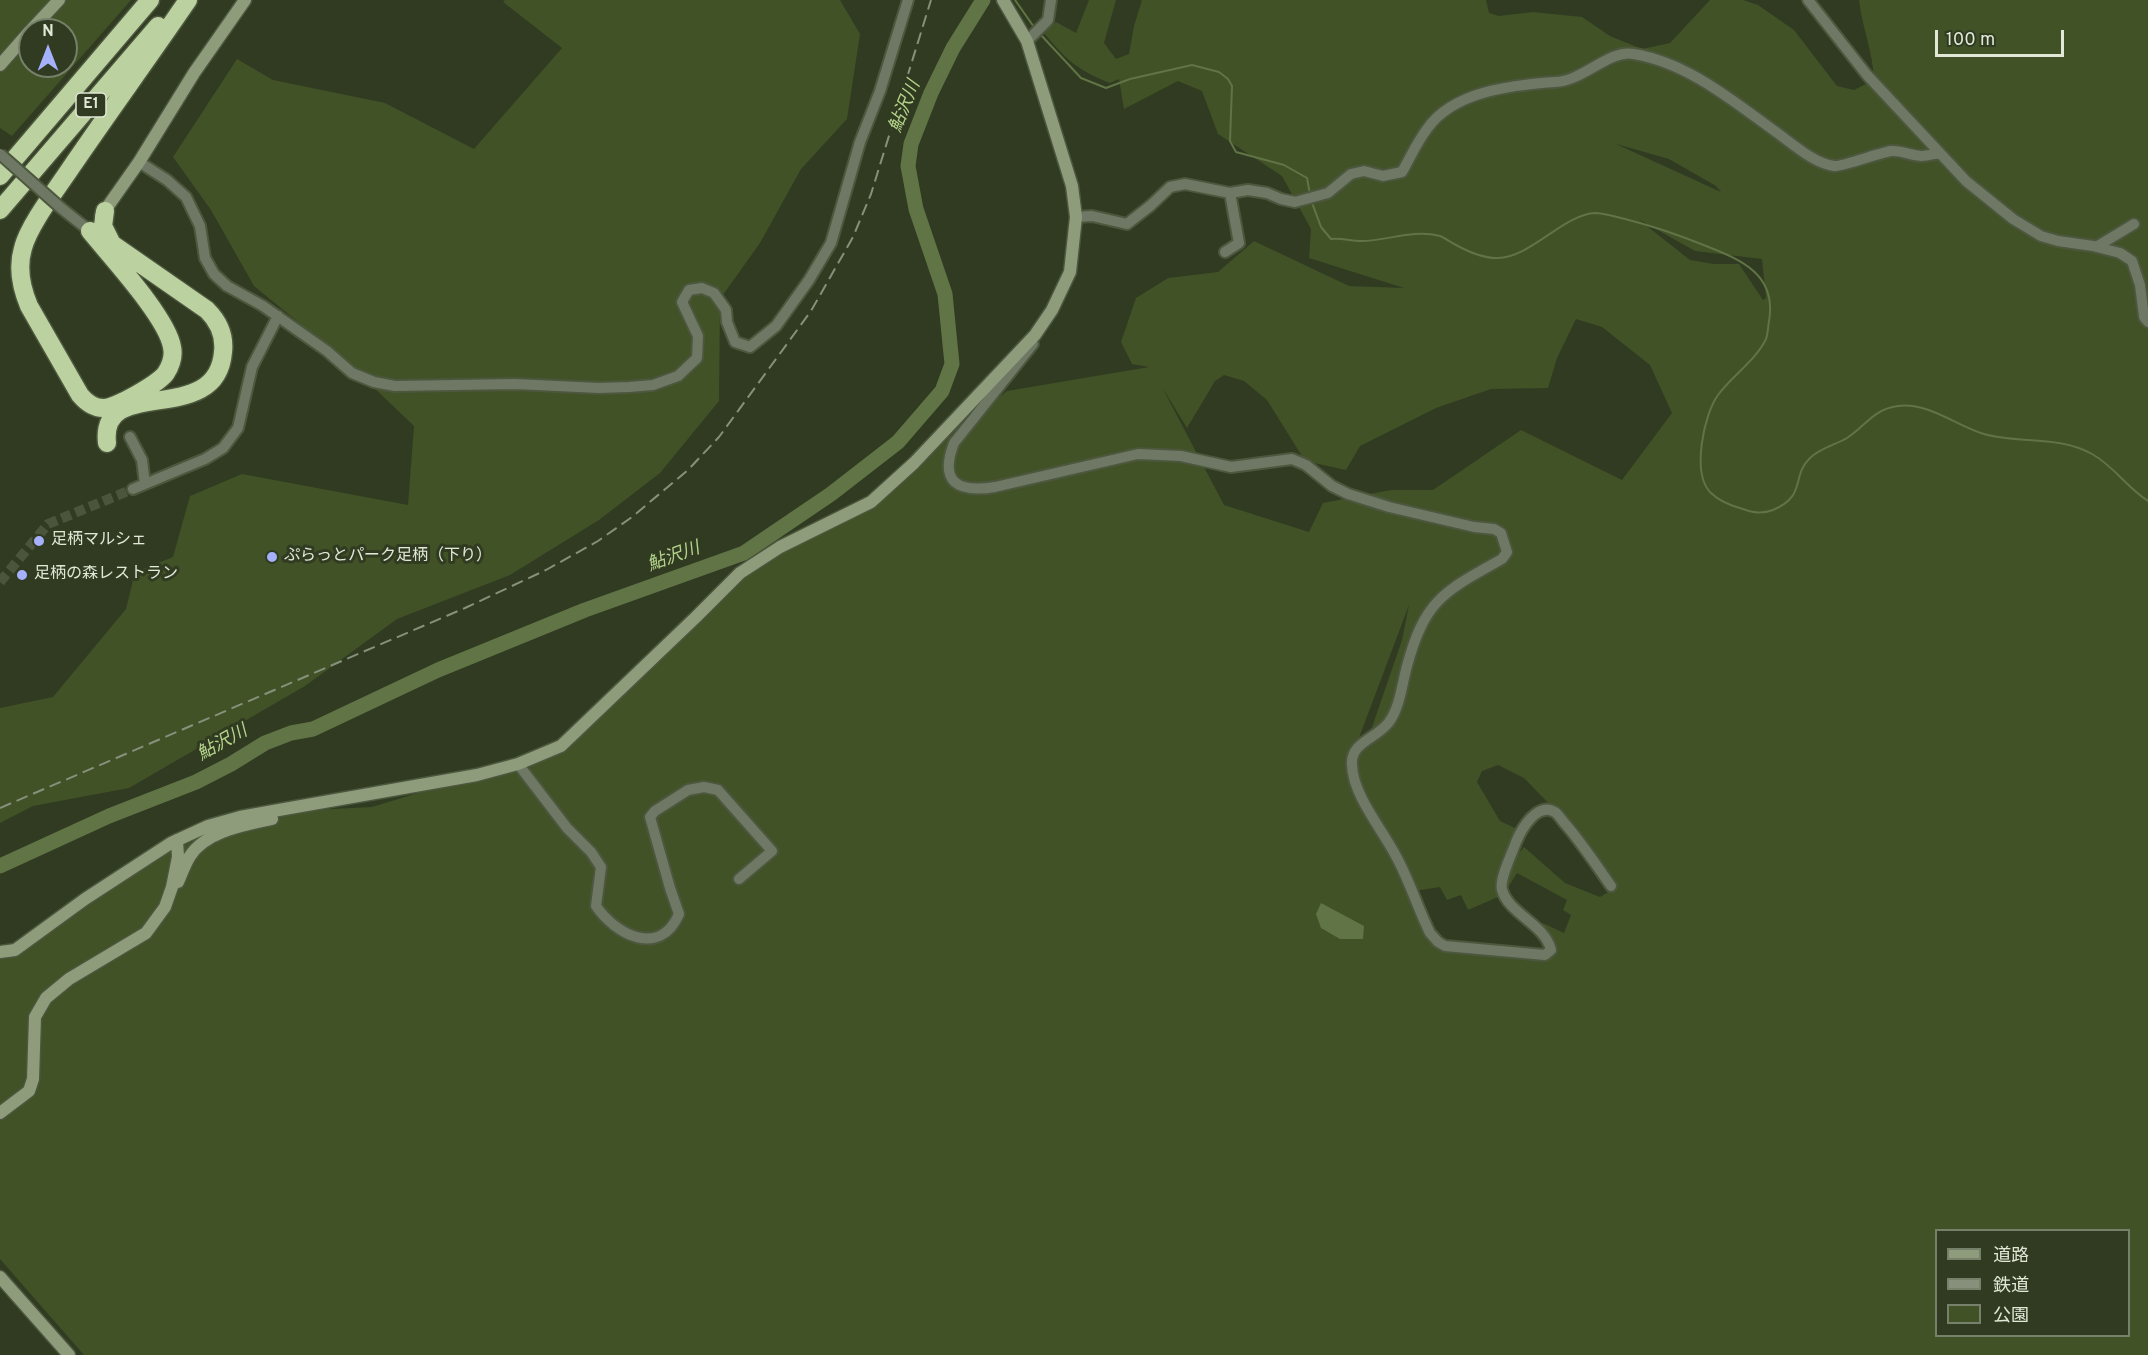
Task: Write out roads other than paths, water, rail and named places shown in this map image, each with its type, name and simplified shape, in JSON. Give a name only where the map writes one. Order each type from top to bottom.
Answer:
[{"type":"highway","name":"E1","points":[[0,176],[150,0]]},
{"type":"highway","name":"E1","points":[[0,210],[180,0]]},
{"type":"highway","points":[[90,231],[153,310],[170,338],[173,352],[170,366],[163,377],[109,408],[91,405],[80,395],[29,306],[20,275],[23,247],[27,236],[59,185],[188,0]]},
{"type":"highway","points":[[0,156],[89,72]]},
{"type":"highway","points":[[105,211],[103,226],[112,244],[207,310],[219,324],[224,351],[214,376],[200,389],[182,397],[140,402],[117,413],[106,426],[107,443]]},
{"type":"street","points":[[42,18],[58,0]]},
{"type":"street","points":[[0,156],[90,231],[139,162],[194,73],[245,0]]},
{"type":"street","points":[[139,162],[186,197],[200,226],[205,258],[214,274],[227,286],[263,306],[327,351],[352,373],[374,382],[395,386],[515,384],[599,388],[653,385],[678,376],[697,358],[698,336],[682,302],[689,290],[702,288],[714,293],[726,310],[727,322],[735,342],[750,347],[776,326],[809,280],[831,243],[860,142],[880,91],[908,0]]},
{"type":"street","points":[[1027,41],[1048,20],[1051,0]]},
{"type":"street","points":[[1808,0],[1867,75],[1966,181],[2013,219],[2041,236],[2096,247],[2120,254],[2132,261],[2140,285],[2144,317],[2148,322]]},
{"type":"street","points":[[1004,3],[1027,41],[1072,186],[1076,217],[1070,272],[1039,336],[954,443],[949,455],[950,477],[956,483],[969,489],[980,489],[1138,454],[1181,456],[1231,467],[1292,459],[1306,465],[1332,486],[1348,494],[1389,507],[1474,527],[1494,529],[1501,533],[1508,552],[1502,559],[1456,585],[1432,606],[1424,618],[1408,663],[1400,695],[1389,722],[1353,753],[1351,762],[1354,780],[1398,859],[1430,933],[1438,942],[1445,945],[1545,955],[1551,950],[1548,939],[1508,901],[1502,890],[1502,880],[1521,830],[1536,813],[1547,810],[1555,812],[1578,839],[1611,886]]},
{"type":"street","points":[[0,65],[18,45]]},
{"type":"street","points":[[1076,217],[1092,216],[1128,224],[1170,187],[1185,184],[1230,193],[1248,190],[1295,202],[1328,193],[1351,174],[1364,171],[1383,176],[1402,172],[1427,128],[1440,115],[1479,94],[1515,85],[1563,82],[1580,76],[1615,55],[1632,53],[1678,68],[1701,79],[1801,150],[1836,167],[1893,150],[1922,156],[1940,153]]},
{"type":"street","points":[[1225,252],[1239,243],[1230,193]]},
{"type":"street","points":[[2096,247],[2134,224]]},
{"type":"street","points":[[0,951],[15,950],[85,899],[177,840],[208,826],[290,808],[432,784],[518,764],[561,746],[740,573],[780,547],[871,502],[914,463],[989,384],[1035,334],[1052,309]]},
{"type":"street","points":[[133,489],[205,459],[223,448],[238,428],[252,367],[278,316]]},
{"type":"street","points":[[130,437],[142,460],[145,484]]},
{"type":"street","points":[[518,764],[567,828],[591,852],[601,867],[596,906],[603,916],[624,933],[648,940],[663,935],[676,923],[680,914],[670,888],[651,817],[655,811],[688,790],[704,787],[718,790],[772,851],[740,879]]},
{"type":"street","points":[[170,893],[176,887],[190,855],[204,842],[224,832],[281,817],[290,808]]},
{"type":"street","points":[[0,1113],[29,1091],[33,1079],[34,1017],[46,998],[69,979],[146,933],[165,907],[178,857],[177,840]]},
{"type":"street","points":[[0,1277],[69,1355]]},
{"type":"waterway","name":"鮎沢川","points":[[0,866],[109,816],[196,782],[265,743],[291,733],[313,729],[438,670],[585,610],[744,553],[831,494],[898,442],[942,391],[952,364],[945,294],[916,209],[908,166],[911,144],[931,93],[953,48],[983,0]]},
{"type":"waterway","points":[[1015,0],[1034,27]]},
{"type":"waterway","points":[[1040,34],[1081,78],[1106,88],[1130,79],[1192,65],[1219,72],[1228,79],[1232,86],[1230,141],[1236,152],[1284,165],[1307,178],[1310,194]]},
{"type":"waterway","points":[[1311,200],[1321,227],[1331,239],[1361,241],[1430,234],[1440,236],[1475,254],[1496,258],[1508,257],[1521,252],[1583,215],[1599,213],[1676,234],[1719,251],[1744,264],[1762,281],[1768,292],[1770,305],[1767,335],[1762,347],[1724,388],[1713,404],[1704,429],[1701,459],[1705,484],[1711,493],[1734,506],[1762,512],[1773,510],[1784,504],[1795,492],[1804,465],[1810,458],[1847,438],[1882,411],[1898,406],[1931,411],[1984,434],[2066,444],[2079,448],[2100,459],[2148,501]]},
{"type":"tunnel","points":[[0,582],[48,524],[133,489]]},
{"type":"railway","points":[[0,808],[465,608],[546,570],[598,541],[632,517],[688,470],[719,437],[811,311],[853,237],[871,194],[931,0]]},
{"type":"place","name":"足柄マルシェ","points":[[39,541]]},
{"type":"place","name":"ぷらっとパーク足柄（下り）","points":[[272,557]]},
{"type":"place","name":"足柄の森レストラン","points":[[22,575]]}]
